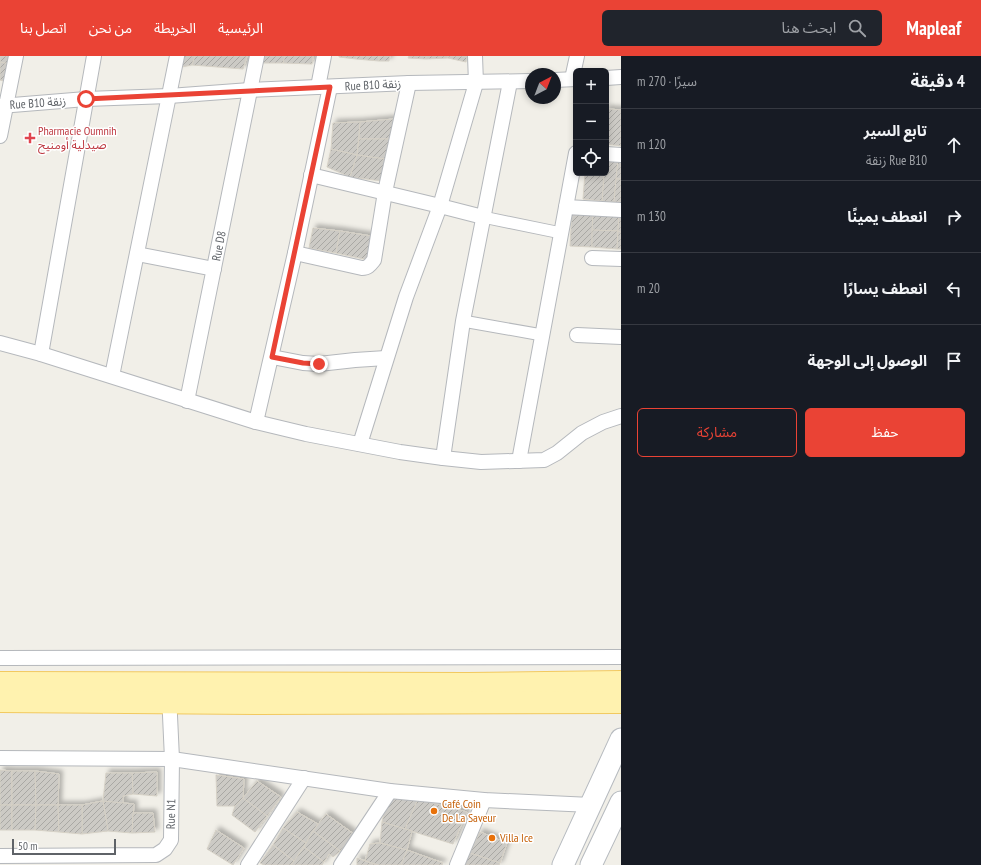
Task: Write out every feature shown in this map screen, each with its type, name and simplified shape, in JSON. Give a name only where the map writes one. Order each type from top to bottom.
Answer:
[{"type":"main road","points":[[0,701],[169,692],[468,684],[621,682]]},
{"type":"main road","points":[[0,683],[169,692],[255,703],[621,702]]},
{"type":"main road","points":[[563,865],[621,739]]},
{"type":"main road","points":[[591,865],[621,802]]},
{"type":"street","points":[[0,136],[3,106],[16,56]]},
{"type":"street","points":[[41,354],[94,56]]},
{"type":"street","points":[[112,376],[177,56]]},
{"type":"street","name":"Rue D8","points":[[187,401],[256,56]]},
{"type":"street","points":[[256,422],[272,357],[311,175],[324,87],[324,56]]},
{"type":"street","points":[[360,444],[406,297],[440,206],[476,83],[475,56]]},
{"type":"street","points":[[575,68],[577,56]]},
{"type":"street","points":[[609,78],[621,77]]},
{"type":"street","points":[[561,80],[573,79]]},
{"type":"street","name":"Rue B10 زنقة","points":[[3,106],[86,99],[169,96],[250,90],[409,83],[525,81]]},
{"type":"street","points":[[443,458],[463,321],[510,82]]},
{"type":"street","points":[[295,253],[362,268],[367,268],[374,260],[385,192],[409,83]]},
{"type":"street","points":[[609,154],[621,154]]},
{"type":"street","points":[[519,461],[573,169]]},
{"type":"street","points":[[311,175],[483,217],[561,233]]},
{"type":"street","points":[[566,207],[621,210]]},
{"type":"street","points":[[136,254],[214,269]]},
{"type":"street","points":[[592,258],[621,259]]},
{"type":"street","points":[[463,321],[542,336]]},
{"type":"street","points":[[577,335],[621,337]]},
{"type":"street","points":[[0,343],[41,354],[256,422],[306,434],[400,452],[443,458],[481,462],[544,460],[550,458],[582,433],[603,422],[621,416]]},
{"type":"street","points":[[272,357],[303,363],[319,364],[386,358]]},
{"type":"street","points":[[0,658],[621,657]]},
{"type":"street","name":"Rue N1","points":[[0,856],[156,855],[165,849],[171,840],[172,759],[169,692]]},
{"type":"street","points":[[0,758],[172,759],[390,791],[484,800],[591,805]]},
{"type":"street","points":[[248,865],[304,778]]},
{"type":"street","points":[[341,865],[390,791]]},
{"type":"street","points":[[457,865],[484,800]]},
{"type":"building","points":[[0,56],[10,56],[9,64],[0,62]]},
{"type":"building","points":[[179,56],[195,56],[192,65],[177,68]]},
{"type":"building","points":[[195,56],[247,56],[243,69],[192,65]]},
{"type":"building","points":[[260,56],[285,56],[283,63],[259,63]]},
{"type":"building","points":[[285,56],[313,56],[312,64],[283,63]]},
{"type":"building","points":[[339,56],[357,56],[356,59]]},
{"type":"building","points":[[357,56],[379,56],[379,61],[356,59]]},
{"type":"building","points":[[379,56],[390,56],[389,61],[379,61]]},
{"type":"building","points":[[409,56],[426,56],[426,59],[408,58]]},
{"type":"building","points":[[426,56],[448,56],[448,58],[426,59]]},
{"type":"building","points":[[448,56],[467,56],[466,62],[448,58]]},
{"type":"building","points":[[0,62],[9,64],[4,81],[0,80]]},
{"type":"building","points":[[609,109],[621,110],[621,146],[609,144]]},
{"type":"building","points":[[394,119],[391,139],[359,139],[360,122]]},
{"type":"building","points":[[360,122],[357,155],[331,149],[333,123]]},
{"type":"building","points":[[359,139],[391,139],[385,159],[357,155]]},
{"type":"building","points":[[331,149],[357,155],[350,177],[327,167]]},
{"type":"building","points":[[357,155],[385,159],[382,181],[350,177]]},
{"type":"building","points":[[609,159],[618,160],[614,202],[602,201],[604,176],[609,176]]},
{"type":"building","points":[[618,160],[621,160],[621,179],[616,179]]},
{"type":"building","points":[[585,176],[604,176],[602,201],[583,199]]},
{"type":"building","points":[[616,179],[621,179],[621,202],[614,202]]},
{"type":"building","points":[[572,211],[593,212],[592,247],[570,246]]},
{"type":"building","points":[[593,212],[619,214],[618,231],[592,230]]},
{"type":"building","points":[[619,214],[621,214],[621,232],[618,231]]},
{"type":"building","points":[[313,228],[340,231],[336,253],[309,248]]},
{"type":"building","points":[[592,230],[618,231],[617,249],[592,247]]},
{"type":"building","points":[[340,231],[371,236],[368,260],[336,253]]},
{"type":"building","points":[[618,231],[621,232],[621,249],[617,249]]},
{"type":"building","points":[[0,770],[12,771],[12,805],[0,805]]},
{"type":"building","points":[[12,771],[35,771],[36,805],[12,805]]},
{"type":"building","points":[[35,771],[59,774],[58,805],[36,805]]},
{"type":"building","points":[[157,772],[157,796],[133,794],[132,773]]},
{"type":"building","points":[[106,773],[132,773],[133,794],[123,796],[123,804],[103,801]]},
{"type":"building","points":[[216,775],[244,779],[243,798],[235,806],[217,806]]},
{"type":"building","points":[[257,781],[281,797],[267,816],[243,798]]},
{"type":"building","points":[[388,796],[418,799],[405,829],[382,822]]},
{"type":"building","points":[[243,798],[267,816],[255,832],[232,815],[235,806]]},
{"type":"building","points":[[418,799],[467,812],[453,844],[405,829]]},
{"type":"building","points":[[103,801],[134,804],[132,833],[108,831]]},
{"type":"building","points":[[103,801],[108,831],[82,834],[82,805]]},
{"type":"building","points":[[0,805],[12,805],[12,830],[0,830]]},
{"type":"building","points":[[12,805],[36,805],[35,830],[12,830]]},
{"type":"building","points":[[36,805],[58,805],[59,832],[35,830]]},
{"type":"building","points":[[58,805],[82,805],[82,834],[59,832]]},
{"type":"building","points":[[297,812],[318,824],[306,843],[283,828]]},
{"type":"building","points":[[133,813],[153,813],[155,832],[132,833]]},
{"type":"building","points":[[326,814],[354,834],[340,851],[313,831]]},
{"type":"building","points":[[382,822],[412,831],[407,850],[380,843]]},
{"type":"building","points":[[283,828],[306,843],[294,861],[273,845]]},
{"type":"building","points":[[216,830],[244,848],[233,865],[207,849]]},
{"type":"building","points":[[313,831],[340,851],[333,857],[329,854],[324,862],[304,847]]},
{"type":"building","points":[[480,832],[507,843],[500,863],[470,853]]},
{"type":"building","points":[[380,843],[407,850],[401,865],[378,865],[365,861],[370,844]]},
{"type":"building","points":[[273,845],[294,861],[291,865],[264,865],[260,863]]},
{"type":"building","points":[[304,847],[324,862],[322,865],[291,865]]},
{"type":"building","points":[[407,850],[443,863],[442,865],[401,865]]},
{"type":"building","points":[[470,853],[500,863],[499,865],[465,865]]},
{"type":"building","points":[[357,858],[365,861],[378,865],[357,865]]},
{"type":"place","name":"Pharmacie Oumnih صيدلية أومنيح","points":[[30,138]]},
{"type":"place","name":"Café Coin De La Saveur","points":[[434,811]]},
{"type":"place","name":"Villa Ice","points":[[492,838]]},
{"type":"route","points":[[86,99],[330,87],[272,357],[303,363],[319,364]]}]
